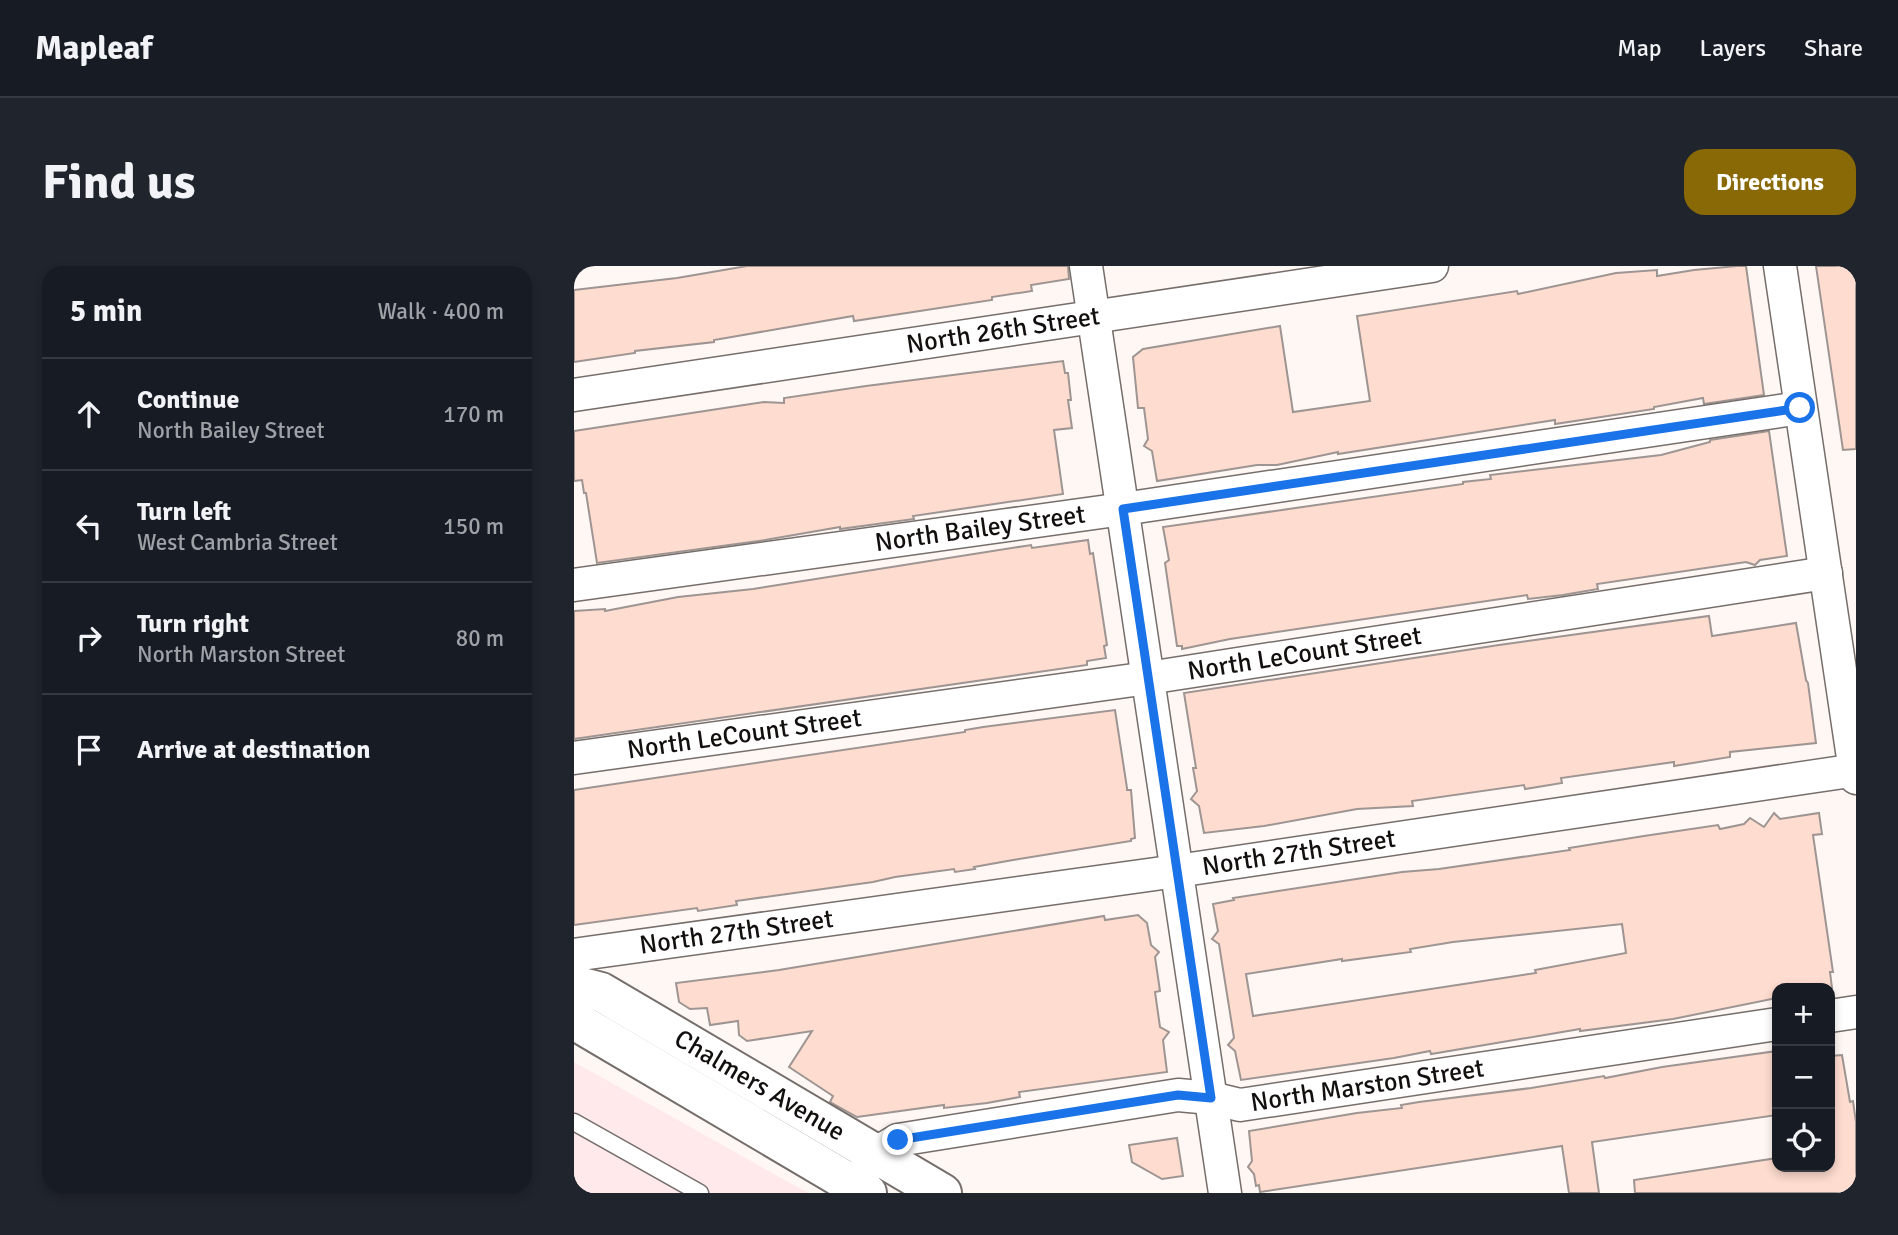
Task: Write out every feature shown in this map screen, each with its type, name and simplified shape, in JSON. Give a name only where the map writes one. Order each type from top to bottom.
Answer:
[{"type":"street","points":[[1086,266],[1225,1193]]},
{"type":"street","name":"North 26th Street","points":[[574,396],[1432,266]]},
{"type":"street","points":[[1780,266],[1856,773]]},
{"type":"street","name":"North Bailey Street","points":[[574,585],[1123,509],[1800,408]]},
{"type":"street","name":"North LeCount Street","points":[[574,758],[1148,678],[1826,573]]},
{"type":"street","name":"North 27th Street","points":[[574,955],[1856,773]]},
{"type":"street","name":"Chalmers Avenue","points":[[574,985],[601,992],[942,1193]]},
{"type":"street","points":[[1835,1015],[1856,1012]]},
{"type":"street","name":"Chalmers Avenue","points":[[574,1020],[862,1190]]},
{"type":"street","name":"North Marston Street","points":[[875,1154],[898,1140],[1178,1095],[1211,1098],[1240,1105],[1772,1025]]},
{"type":"street","points":[[862,1190],[875,1154]]},
{"type":"lane","points":[[574,1122],[700,1193]]},
{"type":"shaded area","points":[[574,1062],[808,1193],[574,1193]]},
{"type":"building","points":[[747,266],[1068,266],[1069,279],[1031,285],[1032,291],[992,297],[992,300],[854,321],[853,316],[714,342],[635,351],[574,362],[574,290],[677,278]]},
{"type":"building","points":[[1746,266],[1764,395],[1704,404],[1703,398],[1654,409],[1555,424],[1555,420],[1338,452],[1277,465],[1257,465],[1157,481],[1152,451],[1144,446],[1148,439],[1144,408],[1138,408],[1133,357],[1143,349],[1280,326],[1293,412],[1370,401],[1357,316],[1517,291],[1518,294],[1616,273],[1657,270],[1657,276]]},
{"type":"building","points":[[1816,266],[1856,266],[1856,449],[1843,450]]},
{"type":"building","points":[[1063,361],[1065,373],[1068,373],[1072,428],[1054,430],[1063,494],[913,516],[914,519],[840,527],[597,563],[586,493],[582,480],[574,481],[574,431],[764,402],[784,403],[784,398],[866,386]]},
{"type":"building","points":[[1769,431],[1787,556],[1760,560],[1755,565],[1746,562],[1597,584],[1598,589],[1563,595],[1528,599],[1527,595],[1230,639],[1182,649],[1182,646],[1177,646],[1165,563],[1169,560],[1163,527],[1463,484],[1491,479],[1490,475],[1661,455],[1710,440]]},
{"type":"building","points":[[1088,540],[1090,554],[1093,553],[1107,645],[1104,646],[1106,658],[1087,661],[1087,665],[574,739],[574,611],[605,611],[678,597],[753,589],[1031,545],[1032,548]]},
{"type":"building","points":[[1709,616],[1712,636],[1796,623],[1816,743],[1730,752],[1730,757],[1674,766],[1674,762],[1561,778],[1562,783],[1525,789],[1524,785],[1412,801],[1413,806],[1357,809],[1264,826],[1204,833],[1199,806],[1191,799],[1197,791],[1193,768],[1196,768],[1184,693]]},
{"type":"building","points":[[1115,710],[1127,790],[1131,790],[1135,838],[1131,841],[974,867],[975,869],[955,872],[954,869],[736,901],[737,905],[698,911],[697,908],[574,925],[574,790],[965,732],[983,727]]},
{"type":"building","points":[[1774,813],[1780,819],[1819,813],[1822,834],[1813,835],[1833,972],[1830,972],[1831,983],[1772,983],[1772,999],[1673,1019],[1580,1029],[1431,1054],[1430,1051],[1241,1080],[1235,1051],[1228,1045],[1234,1038],[1219,944],[1212,939],[1218,931],[1213,904],[1234,900],[1233,898],[1570,850],[1569,848],[1718,825],[1720,829],[1744,824],[1750,818],[1764,827]],"holes":[[[1622,924],[1626,953],[1535,970],[1536,973],[1253,1016],[1246,974],[1342,959],[1411,952],[1410,949],[1453,942]]]},
{"type":"building","points":[[1138,915],[1147,923],[1151,945],[1159,952],[1155,957],[1160,991],[1155,992],[1160,1027],[1169,1032],[1163,1040],[1167,1072],[1019,1092],[1020,1097],[987,1103],[944,1108],[944,1105],[857,1117],[830,1102],[833,1096],[789,1067],[812,1031],[747,1041],[739,1035],[738,1021],[710,1025],[707,1008],[690,1009],[679,1002],[676,983],[779,970],[1104,916],[1105,920]]},
{"type":"building","points":[[1772,1052],[1772,1116],[1592,1142],[1599,1193],[1569,1193],[1562,1146],[1260,1192],[1254,1174],[1248,1167],[1252,1161],[1249,1131],[1402,1108],[1401,1105],[1419,1102],[1604,1076],[1605,1078]]},
{"type":"building","points":[[1842,1055],[1850,1102],[1853,1101],[1856,1122],[1856,1193],[1635,1193],[1634,1180],[1772,1159],[1772,1172],[1835,1172],[1835,1056]]},
{"type":"building","points":[[1177,1138],[1183,1176],[1162,1179],[1132,1162],[1129,1145]]},
{"type":"route","points":[[898,1140],[1178,1095],[1211,1098],[1123,509],[1800,408]]}]
